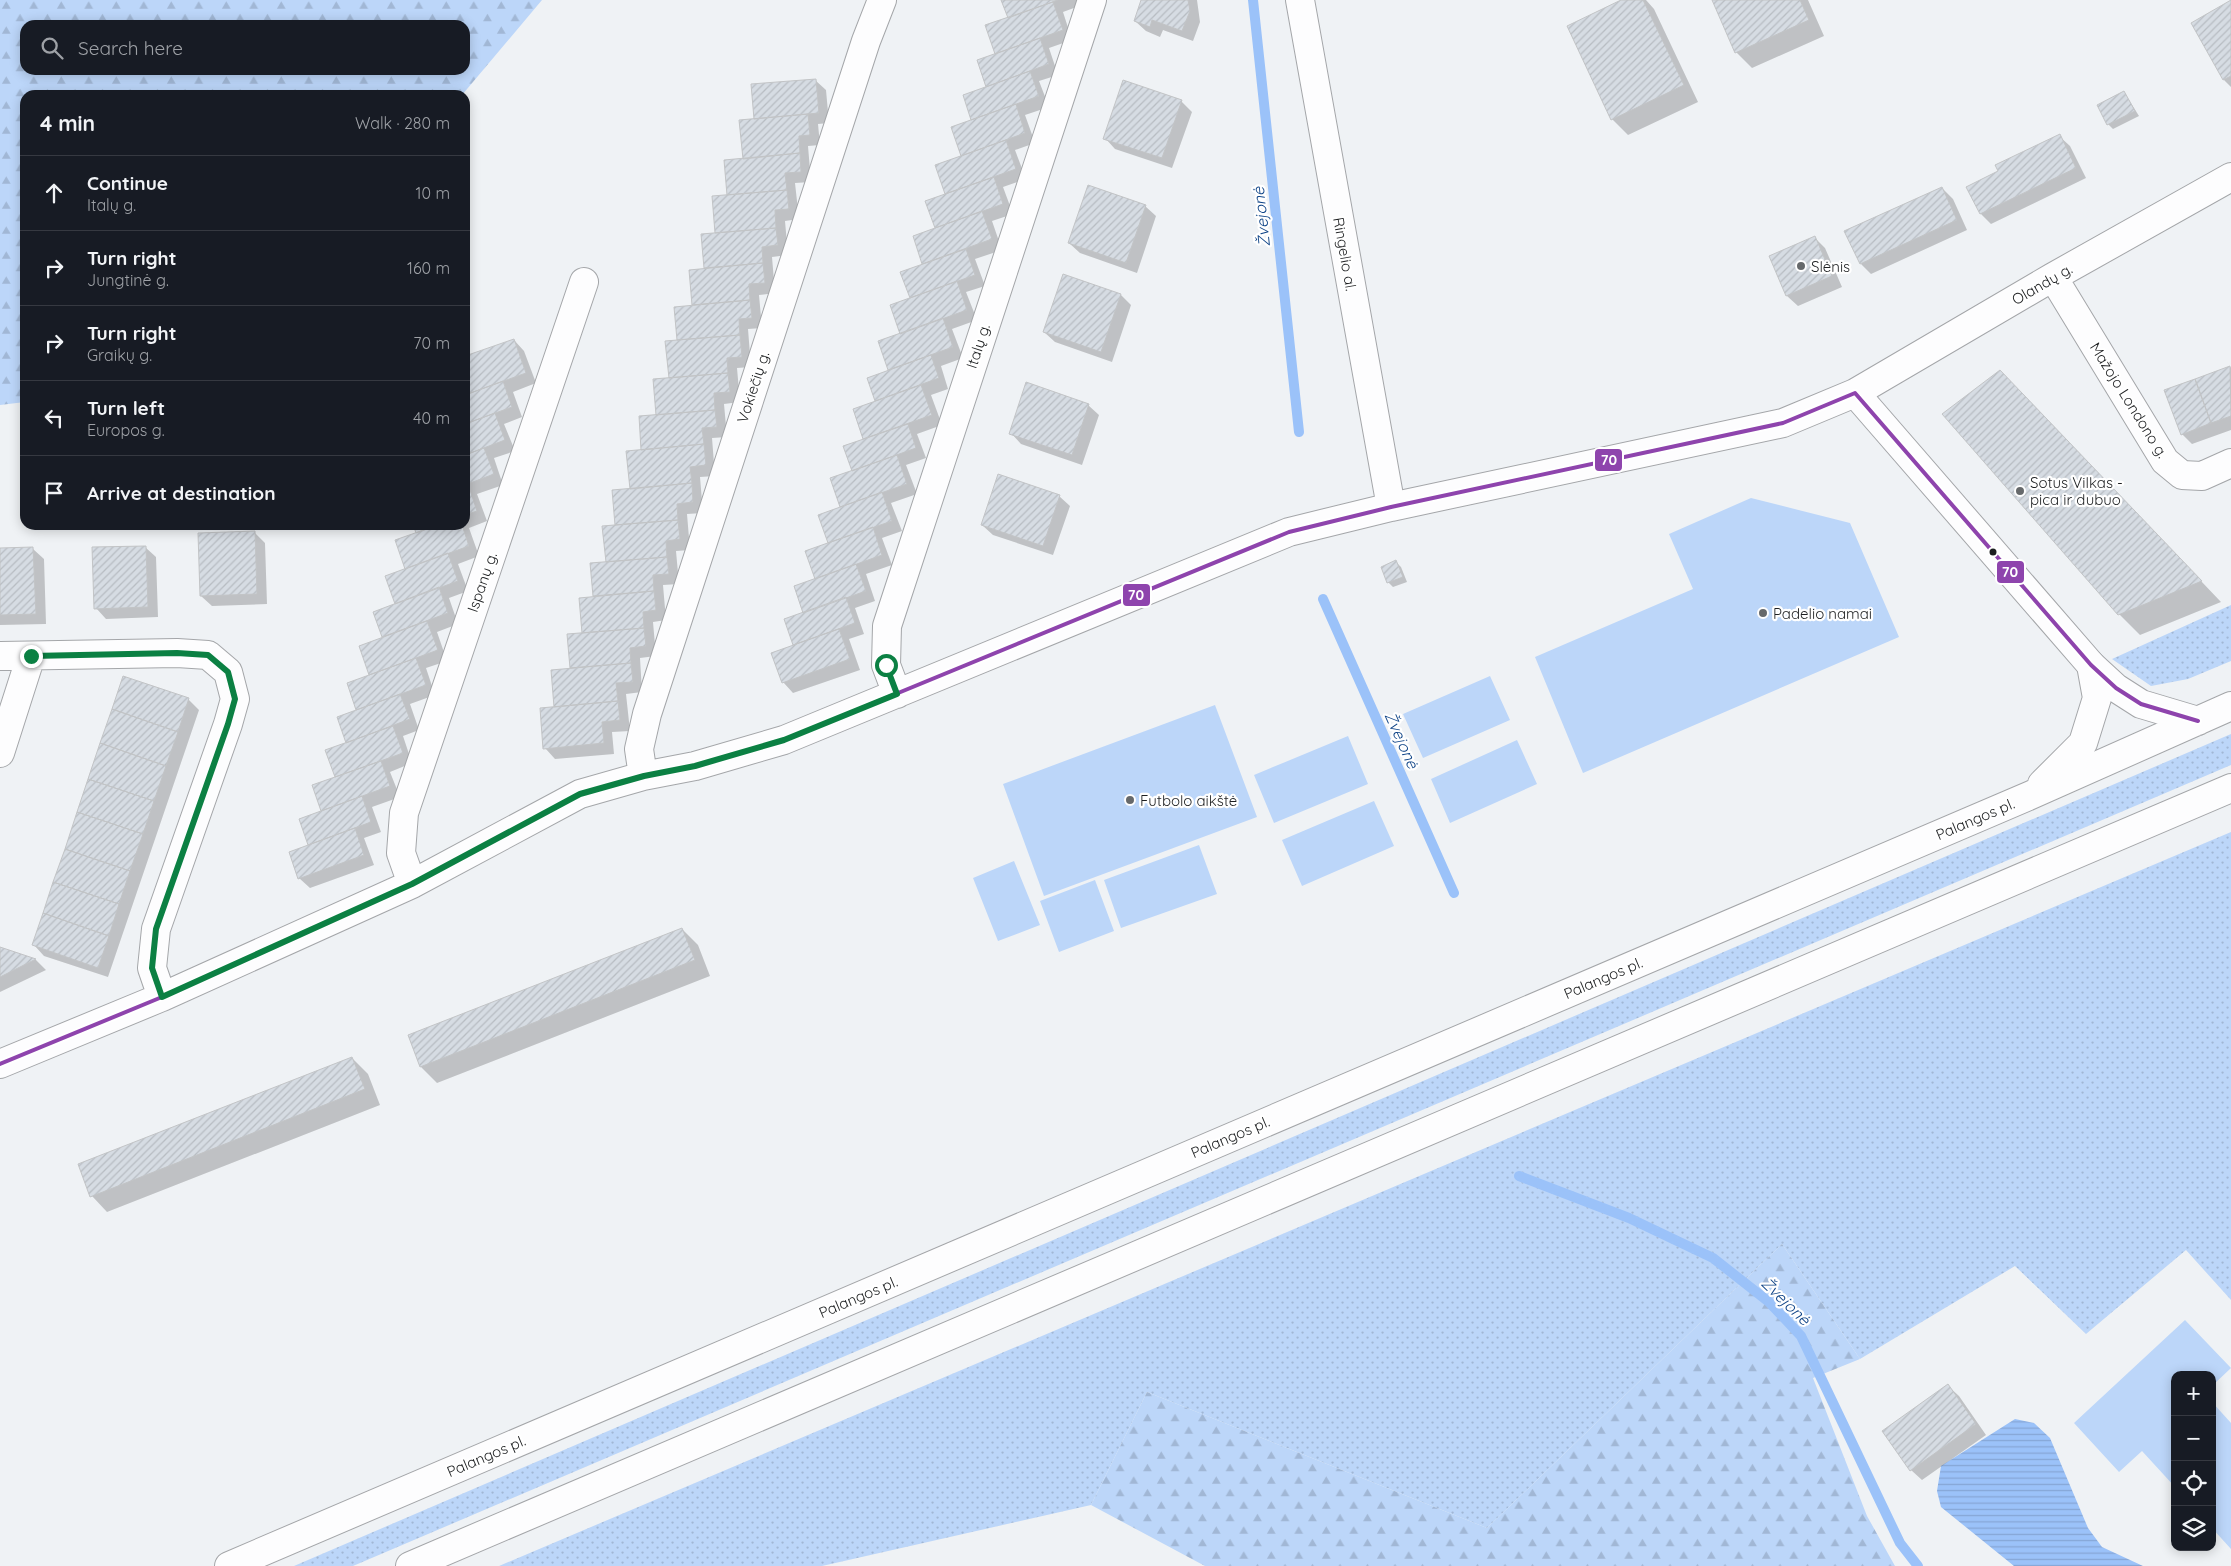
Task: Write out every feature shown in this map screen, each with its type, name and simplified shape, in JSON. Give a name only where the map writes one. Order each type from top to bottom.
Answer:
[{"type":"main road","name":"Vokiečių g.","points":[[644,776],[639,749],[647,714],[866,41],[882,0]]},
{"type":"main road","name":"Italų g.","points":[[897,694],[886,665],[887,626],[1092,0]]},
{"type":"main road","name":"Ringelio al.","points":[[1300,0],[1391,507]]},
{"type":"main road","name":"Olandų g.","points":[[0,1064],[162,997],[412,884],[580,794],[644,776],[695,766],[784,740],[1289,532],[1391,507],[1784,423],[1855,393],[2053,277],[2231,177]]},
{"type":"main road","name":"Mažojo Londono g.","points":[[2053,277],[2165,462],[2182,475],[2202,476],[2231,463]]},
{"type":"main road","name":"Ispanų g.","points":[[412,884],[401,853],[404,813],[584,282]]},
{"type":"main road","points":[[1855,393],[2091,665],[2116,688],[2141,704],[2198,721]]},
{"type":"main road","points":[[0,656],[177,653],[208,655],[228,672],[235,699],[228,724],[156,929],[152,968],[162,997]]},
{"type":"main road","points":[[0,753],[31,656]]},
{"type":"main road","points":[[2031,796],[2083,743],[2097,698],[2091,665]]},
{"type":"main road","name":"Palangos pl.","points":[[229,1566],[2031,796],[2231,706]]},
{"type":"main road","points":[[410,1566],[2231,788]]},
{"type":"green space","points":[[0,0],[542,0],[466,90],[20,90],[20,403],[0,405]]},
{"type":"green space","name":"Padelio namai","points":[[1751,498],[1850,523],[1899,637],[1583,773],[1535,657],[1693,589],[1669,534]]},
{"type":"green space","points":[[2231,605],[2231,661],[2188,679],[2151,686],[2112,659]]},
{"type":"green space","points":[[1490,676],[1510,720],[1423,758],[1403,714]]},
{"type":"green space","name":"Futbolo aikštė","points":[[1215,705],[1257,817],[1044,896],[1003,784]]},
{"type":"green space","points":[[2231,734],[2231,765],[353,1566],[294,1566]]},
{"type":"green space","points":[[1348,736],[1368,784],[1274,823],[1254,775]]},
{"type":"green space","points":[[1517,740],[1537,784],[1450,823],[1431,779]]},
{"type":"green space","points":[[1374,801],[1394,846],[1302,886],[1282,840]]},
{"type":"green space","points":[[2231,832],[2231,1300],[2186,1250],[2086,1334],[2015,1266],[1860,1359],[1782,1244],[1487,1528],[1147,1392],[1091,1505],[822,1566],[499,1566]]},
{"type":"green space","points":[[1199,845],[1217,894],[1121,928],[1104,880]]},
{"type":"green space","points":[[1014,861],[1040,925],[998,941],[973,878]]},
{"type":"green space","points":[[1095,880],[1114,931],[1059,952],[1040,901]]},
{"type":"green space","points":[[1782,1244],[1860,1359],[1813,1378],[1867,1516],[1895,1566],[1205,1566],[1091,1505],[1147,1392],[1487,1528]]},
{"type":"green space","points":[[2185,1320],[2231,1368],[2216,1382],[2216,1371],[2171,1371],[2171,1483],[2142,1451],[2119,1472],[2074,1423]]},
{"type":"green space","points":[[2216,1406],[2231,1423],[2231,1549],[2216,1532]]},
{"type":"shaded area","points":[[2015,1419],[2034,1423],[2050,1438],[2088,1528],[2102,1547],[2143,1566],[2014,1566],[1941,1507],[1937,1491],[1941,1466]]},
{"type":"building","points":[[1001,0],[1058,0],[1008,18]]},
{"type":"building","points":[[1141,0],[1188,0],[1190,11],[1182,31],[1152,20],[1150,27],[1134,21]]},
{"type":"building","points":[[1621,0],[1643,0],[1684,85],[1611,120],[1567,26]]},
{"type":"building","points":[[1712,0],[1800,0],[1809,20],[1735,53]]},
{"type":"building","points":[[2231,0],[2231,76],[2223,80],[2191,23]]},
{"type":"building","points":[[1053,2],[1063,30],[995,54],[985,25]]},
{"type":"building","points":[[1040,38],[1049,64],[986,87],[977,60]]},
{"type":"building","points":[[1030,71],[1039,96],[971,120],[963,95]]},
{"type":"building","points":[[816,79],[819,113],[754,119],[751,84]]},
{"type":"building","points":[[1123,80],[1182,100],[1162,158],[1103,139]]},
{"type":"building","points":[[2124,91],[2135,111],[2107,125],[2097,105]]},
{"type":"building","points":[[1016,104],[1025,133],[961,156],[951,127]]},
{"type":"building","points":[[808,114],[810,135],[799,136],[800,153],[743,159],[739,120]]},
{"type":"building","points":[[2060,134],[2076,168],[1980,214],[1966,187],[1998,171],[1995,165]]},
{"type":"building","points":[[1006,140],[1016,169],[945,194],[935,165]]},
{"type":"building","points":[[800,153],[801,172],[785,173],[787,190],[727,195],[724,160]]},
{"type":"building","points":[[994,177],[1003,204],[935,228],[925,201]]},
{"type":"building","points":[[1088,185],[1146,205],[1126,263],[1068,243]]},
{"type":"building","points":[[1942,187],[1957,220],[1860,264],[1844,231]]},
{"type":"building","points":[[787,190],[789,209],[775,210],[776,228],[715,233],[712,196]]},
{"type":"building","points":[[982,211],[992,239],[922,264],[913,236]]},
{"type":"building","points":[[776,228],[778,245],[762,247],[763,263],[704,268],[701,234]]},
{"type":"building","name":"Slėnis","points":[[1815,236],[1832,276],[1786,296],[1769,256]]},
{"type":"building","points":[[966,249],[975,275],[910,298],[900,272]]},
{"type":"building","points":[[763,263],[765,283],[749,284],[750,300],[692,305],[689,270]]},
{"type":"building","points":[[1063,274],[1121,294],[1101,352],[1043,332]]},
{"type":"building","points":[[957,281],[967,310],[900,334],[890,305]]},
{"type":"building","points":[[750,300],[752,318],[739,319],[740,335],[677,340],[674,307]]},
{"type":"building","points":[[943,318],[953,347],[888,370],[878,341]]},
{"type":"building","points":[[740,335],[742,357],[727,358],[728,373],[669,378],[665,341]]},
{"type":"building","points":[[514,339],[526,373],[470,393],[470,354]]},
{"type":"building","points":[[931,355],[939,378],[875,401],[867,378]]},
{"type":"building","points":[[2230,366],[2231,416],[2211,423],[2195,379]]},
{"type":"building","points":[[2000,370],[2202,581],[2118,615],[1942,414]]},
{"type":"building","points":[[728,373],[730,392],[714,393],[715,410],[656,415],[653,379]]},
{"type":"building","points":[[2195,379],[2211,423],[2181,435],[2164,390]]},
{"type":"building","points":[[503,381],[512,407],[470,422],[470,393]]},
{"type":"building","points":[[1026,382],[1089,404],[1072,455],[1009,434]]},
{"type":"building","points":[[921,385],[932,415],[863,439],[853,409]]},
{"type":"building","points":[[715,410],[717,427],[702,428],[704,444],[641,450],[639,416]]},
{"type":"building","points":[[495,413],[505,440],[470,453],[470,422]]},
{"type":"building","points":[[908,424],[916,448],[852,471],[843,446]]},
{"type":"building","points":[[704,444],[706,465],[690,467],[692,483],[630,489],[626,451]]},
{"type":"building","points":[[484,448],[494,474],[470,483],[470,453]]},
{"type":"building","points":[[897,455],[907,484],[840,507],[830,478]]},
{"type":"building","points":[[998,474],[1060,495],[1043,546],[981,525]]},
{"type":"building","points":[[692,483],[693,502],[677,504],[678,520],[615,525],[612,490]]},
{"type":"building","points":[[470,490],[477,511],[470,513]]},
{"type":"building","points":[[882,492],[892,521],[828,543],[818,515]]},
{"type":"building","points":[[678,520],[680,539],[666,541],[667,557],[606,562],[602,526]]},
{"type":"building","points":[[873,527],[882,555],[815,579],[805,551]]},
{"type":"building","points":[[424,530],[464,530],[469,546],[405,569],[395,540]]},
{"type":"building","points":[[255,531],[257,594],[200,596],[198,533]]},
{"type":"building","points":[[146,546],[148,607],[94,609],[92,547]]},
{"type":"building","points":[[33,547],[36,614],[0,615],[0,548]]},
{"type":"building","points":[[448,553],[458,581],[395,604],[385,576]]},
{"type":"building","points":[[667,557],[669,574],[653,575],[654,591],[593,596],[590,563]]},
{"type":"building","points":[[1396,560],[1403,577],[1387,583],[1381,567]]},
{"type":"building","points":[[856,564],[866,591],[803,613],[794,586]]},
{"type":"building","points":[[439,587],[448,613],[382,637],[373,612]]},
{"type":"building","points":[[654,591],[656,610],[643,612],[644,628],[582,633],[579,598]]},
{"type":"building","points":[[846,597],[855,623],[793,645],[784,619]]},
{"type":"building","points":[[427,621],[438,650],[369,675],[359,646]]},
{"type":"building","points":[[644,628],[646,646],[630,648],[631,663],[570,668],[567,634]]},
{"type":"building","points":[[839,629],[850,659],[782,683],[771,653]]},
{"type":"building","points":[[416,658],[426,685],[356,710],[347,683]]},
{"type":"building","points":[[631,663],[633,682],[616,683],[618,701],[554,707],[551,670]]},
{"type":"building","points":[[123,676],[189,698],[178,732],[112,709]]},
{"type":"building","points":[[400,694],[410,719],[346,743],[337,717]]},
{"type":"building","points":[[618,701],[620,720],[602,722],[604,743],[543,749],[540,708]]},
{"type":"building","points":[[112,709],[178,732],[166,766],[100,743]]},
{"type":"building","points":[[393,726],[403,753],[335,777],[325,750]]},
{"type":"building","points":[[100,743],[166,766],[154,801],[88,779]]},
{"type":"building","points":[[381,761],[390,786],[321,811],[312,785]]},
{"type":"building","points":[[88,779],[154,801],[143,834],[77,812]]},
{"type":"building","points":[[362,796],[371,822],[308,845],[299,819]]},
{"type":"building","points":[[77,812],[143,834],[130,871],[65,849]]},
{"type":"building","points":[[355,828],[364,855],[298,879],[289,852]]},
{"type":"building","points":[[65,849],[130,871],[119,904],[53,882]]},
{"type":"building","points":[[53,882],[119,904],[109,936],[43,913]]},
{"type":"building","points":[[43,913],[109,936],[98,968],[32,945]]},
{"type":"building","points":[[682,928],[695,960],[420,1067],[408,1035]]},
{"type":"building","points":[[0,947],[36,959],[0,977]]},
{"type":"building","points":[[352,1057],[365,1089],[90,1197],[78,1164]]},
{"type":"building","points":[[1948,1384],[1976,1424],[1910,1471],[1882,1431]]},
{"type":"waterway","name":"Žvejonė","points":[[1253,0],[1299,432]]},
{"type":"waterway","name":"Žvejonė","points":[[1323,599],[1454,893]]},
{"type":"waterway","name":"Žvejonė","points":[[1519,1176],[1629,1218],[1713,1258],[1769,1302],[1801,1336],[1900,1543],[1918,1566]]},
{"type":"transit line","name":"70","points":[[0,1064],[162,997],[412,884],[580,794],[643,776],[695,766],[784,740],[1289,532],[1391,507],[1783,423],[1855,393],[2091,665],[2116,688],[2141,704],[2198,721]]},
{"type":"place","name":"Slėnis","points":[[1801,266]]},
{"type":"place","name":"Sotus Vilkas - pica ir dubuo","points":[[2020,491]]},
{"type":"place","name":"Padelio namai","points":[[1763,613]]},
{"type":"place","name":"Futbolo aikštė","points":[[1130,800]]},
{"type":"route","points":[[31,656],[177,653],[208,655],[228,672],[235,699],[228,724],[156,929],[152,968],[162,997],[412,884],[580,794],[644,776],[695,766],[784,740],[897,694],[886,665]]}]
